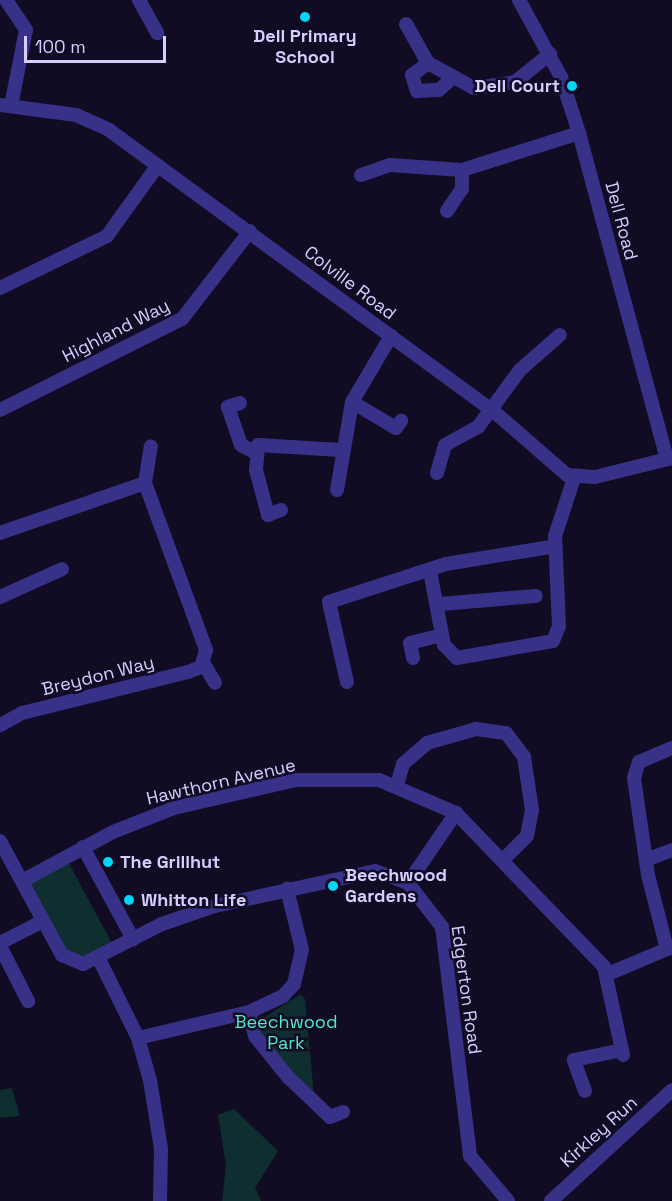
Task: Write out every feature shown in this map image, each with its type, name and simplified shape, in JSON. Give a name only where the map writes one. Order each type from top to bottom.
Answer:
[{"type":"street","points":[[5,106],[26,30],[6,0]]},
{"type":"street","points":[[139,0],[157,33]]},
{"type":"street","name":"Dell Road","points":[[519,0],[550,54],[579,133],[670,462]]},
{"type":"street","points":[[406,24],[428,63],[451,79],[474,88],[505,84],[550,54]]},
{"type":"street","points":[[428,63],[412,75],[417,91],[439,90],[451,79]]},
{"type":"street","name":"Colville Road","points":[[5,106],[96,122],[250,231],[492,410],[574,478]]},
{"type":"street","points":[[361,175],[390,165],[462,170],[579,133]]},
{"type":"street","points":[[0,288],[107,236],[158,165]]},
{"type":"street","points":[[447,211],[462,189],[462,170]]},
{"type":"street","name":"Highland Way","points":[[0,410],[182,319],[250,231]]},
{"type":"street","points":[[437,473],[445,445],[478,428],[520,370],[560,335]]},
{"type":"street","points":[[337,490],[340,450],[352,402],[392,336]]},
{"type":"street","points":[[352,402],[396,428]]},
{"type":"street","points":[[240,403],[228,407],[241,445],[254,452],[269,514]]},
{"type":"street","points":[[254,452],[268,441],[340,450]]},
{"type":"street","points":[[151,446],[145,483],[206,650],[203,662],[215,683]]},
{"type":"street","points":[[430,571],[440,604],[442,636],[457,658],[553,641],[559,626],[557,527],[574,478],[670,462]]},
{"type":"street","points":[[0,533],[145,483]]},
{"type":"street","points":[[347,682],[329,602],[459,561],[556,546]]},
{"type":"street","points":[[0,597],[63,569]]},
{"type":"street","points":[[440,604],[536,596]]},
{"type":"street","points":[[413,658],[408,637],[442,636]]},
{"type":"street","name":"Breydon Way","points":[[0,725],[22,713],[188,672],[203,662]]},
{"type":"street","points":[[397,785],[403,764],[427,742],[476,729],[506,733],[524,757],[532,810],[527,836],[504,859]]},
{"type":"street","points":[[585,1090],[574,1060],[623,1052],[608,974],[670,948],[646,860],[634,772],[645,757],[672,748]]},
{"type":"street","name":"Hawthorn Avenue","points":[[22,881],[82,847],[174,808],[294,780],[347,777],[397,785],[456,813],[504,859],[608,974]]},
{"type":"street","points":[[0,841],[62,955],[72,962],[98,957],[177,917],[287,889],[375,871],[408,883],[456,813]]},
{"type":"street","points":[[82,847],[133,939]]},
{"type":"street","points":[[646,860],[672,850]]},
{"type":"street","name":"Edgerton Road","points":[[408,883],[442,927],[470,1156],[508,1201]]},
{"type":"street","points":[[138,1038],[249,1012],[283,996],[301,967],[287,889]]},
{"type":"street","points":[[28,1001],[0,945],[43,921]]},
{"type":"street","points":[[98,957],[138,1038],[158,1117],[160,1201]]},
{"type":"street","points":[[249,1012],[270,1058],[333,1119]]},
{"type":"street","name":"Kirkley Run","points":[[551,1201],[671,1094]]},
{"type":"green space","points":[[66,858],[113,945],[84,960],[64,952],[25,881]]},
{"type":"green space","name":"Beechwood Park","points":[[301,994],[305,999],[314,1095],[261,1038],[257,1022]]},
{"type":"green space","points":[[12,1088],[20,1116],[0,1118],[0,1090]]},
{"type":"green space","points":[[234,1109],[278,1151],[255,1188],[261,1201],[222,1201],[226,1165],[218,1115]]},
{"type":"place","name":"Dell Primary School","points":[[305,17]]},
{"type":"place","name":"Dell Court","points":[[572,86]]},
{"type":"place","name":"The Grillhut","points":[[108,862]]},
{"type":"place","name":"Beechwood Gardens","points":[[333,886]]},
{"type":"place","name":"Whitton Life","points":[[129,900]]}]
